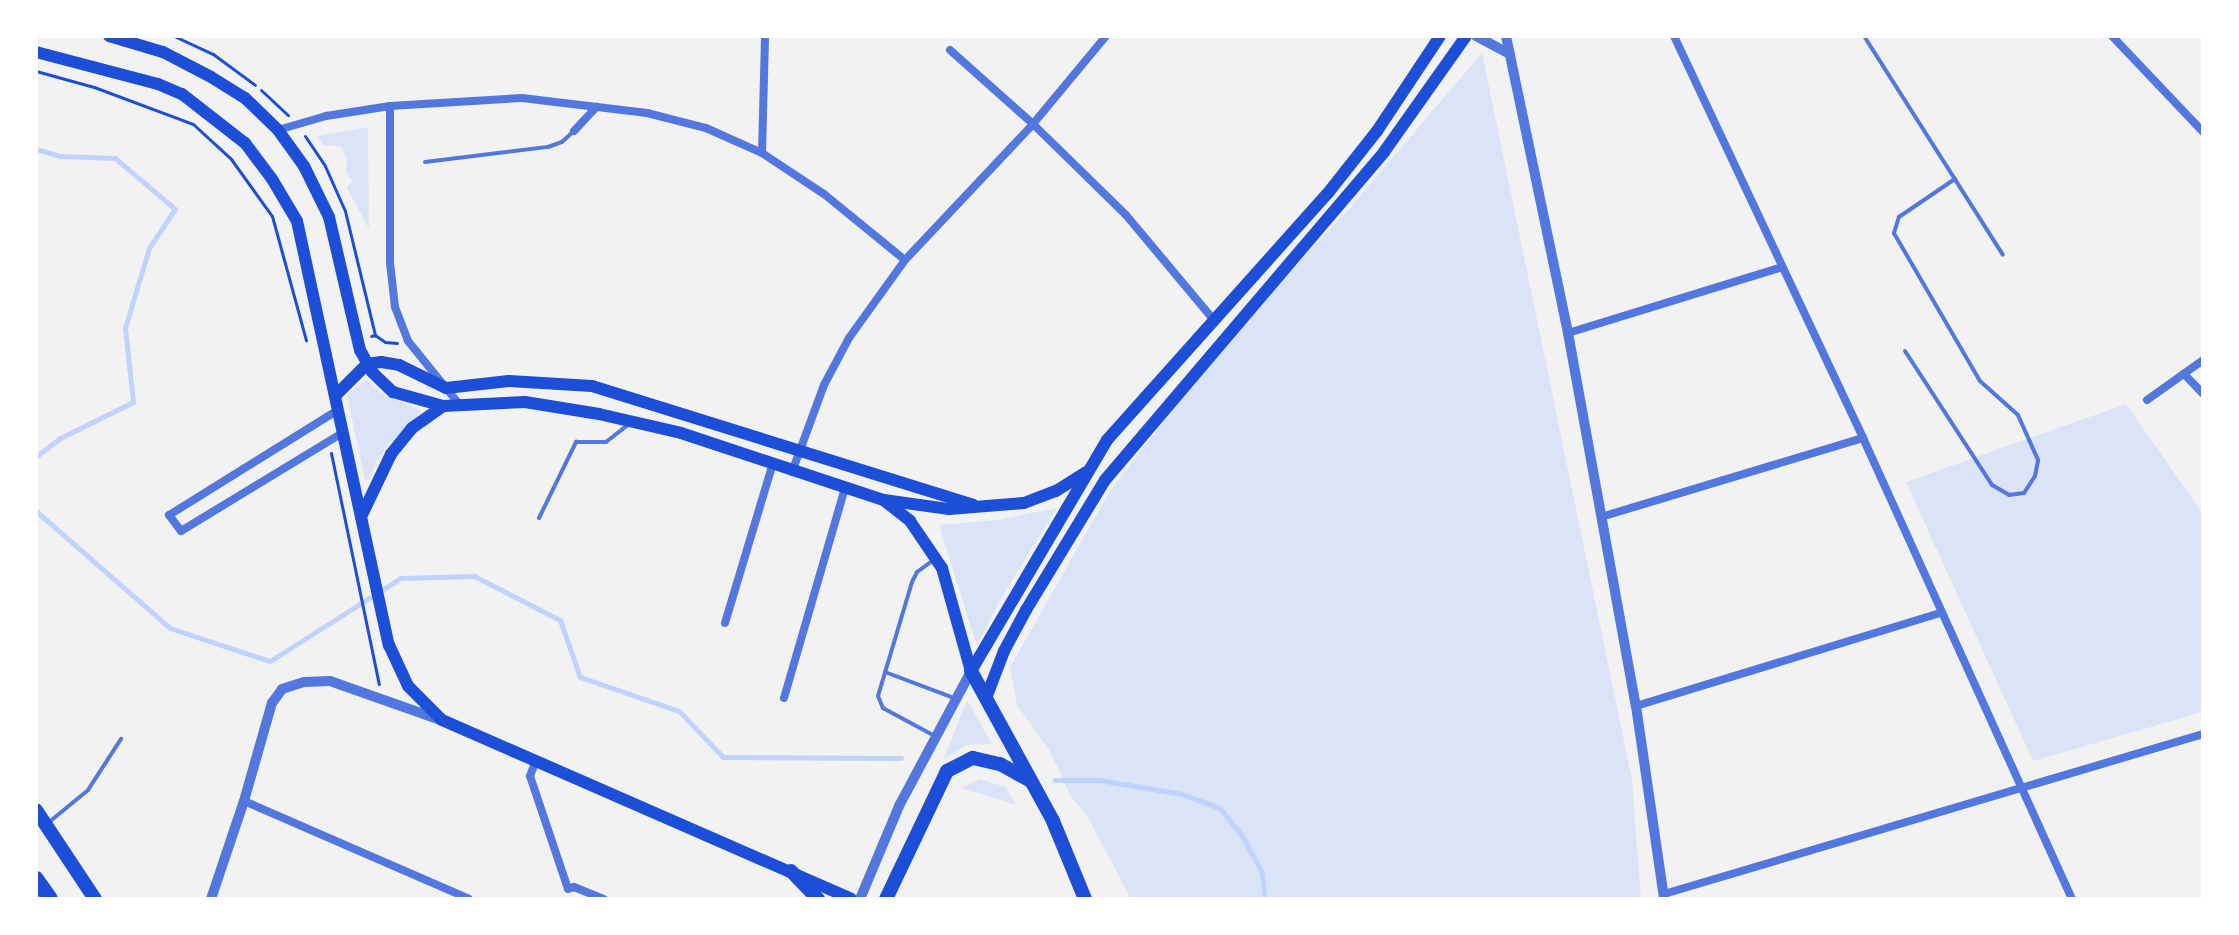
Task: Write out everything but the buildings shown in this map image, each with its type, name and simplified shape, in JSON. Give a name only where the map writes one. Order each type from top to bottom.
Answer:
[{"type":"highway","points":[[36,879],[50,899]]},
{"type":"main road","points":[[109,36],[163,52],[211,77],[245,98],[278,130],[304,166],[329,217],[357,342],[367,364],[393,392],[443,406],[525,402],[632,421],[681,433],[772,466],[884,500],[949,509],[1024,503],[1056,491],[1086,472]]},
{"type":"main road","points":[[971,671],[1107,440],[1328,193],[1377,131],[1440,36]]},
{"type":"main road","points":[[986,698],[1004,651],[1026,610],[1105,480],[1357,185],[1466,36]]},
{"type":"main road","points":[[36,52],[158,84],[182,94],[245,143],[272,179],[297,221],[389,645],[408,686],[442,720],[851,899]]},
{"type":"main road","points":[[335,396],[367,364],[399,365],[446,388],[509,381],[610,389],[798,453],[980,507]]},
{"type":"main road","points":[[360,517],[391,454],[412,428],[443,406]]},
{"type":"main road","points":[[884,500],[910,521],[937,558],[971,671],[1032,781],[1085,899]]},
{"type":"main road","points":[[886,899],[947,771],[973,758],[1000,764],[1032,781]]},
{"type":"main road","points":[[36,810],[95,899]]},
{"type":"main road","points":[[791,871],[818,899]]},
{"type":"street","points":[[762,153],[765,36]]},
{"type":"street","points":[[792,472],[824,385],[849,338],[905,260],[1033,124],[1106,36]]},
{"type":"street","points":[[1476,36],[1510,54]]},
{"type":"street","points":[[1506,36],[1568,333],[1636,706],[1664,897],[2203,734]]},
{"type":"street","points":[[1674,36],[1863,438],[2072,899]]},
{"type":"street","points":[[2112,36],[2203,132]]},
{"type":"street","points":[[950,50],[1033,124],[1126,215],[1213,319]]},
{"type":"street","points":[[278,130],[326,116],[390,106],[522,98],[647,113],[706,128],[762,153],[824,194],[905,260]]},
{"type":"street","points":[[390,106],[390,263],[395,307],[408,341],[459,404]]},
{"type":"street","points":[[574,131],[596,107]]},
{"type":"street","points":[[1568,333],[1782,267]]},
{"type":"street","points":[[2147,400],[2203,360]]},
{"type":"street","points":[[2184,374],[2203,394]]},
{"type":"street","points":[[338,410],[169,515],[181,531],[342,433]]},
{"type":"street","points":[[1601,517],[1863,438]]},
{"type":"street","points":[[725,623],[772,466]]},
{"type":"street","points":[[784,698],[845,488]]},
{"type":"street","points":[[1636,706],[1940,613]]},
{"type":"street","points":[[860,899],[899,806],[971,671]]},
{"type":"street","points":[[211,899],[272,703],[282,689],[304,682],[330,681],[442,720]]},
{"type":"street","points":[[535,763],[530,776],[568,889],[564,899]]},
{"type":"street","points":[[244,801],[469,899]]},
{"type":"street","points":[[568,889],[574,887],[604,899]]},
{"type":"lane","points":[[1864,36],[2003,255]]},
{"type":"lane","points":[[425,162],[548,147],[562,142],[574,131]]},
{"type":"lane","points":[[1905,351],[1992,485],[2009,495],[2024,493],[2035,476],[2038,460],[2018,415],[1980,381],[1894,233],[1899,217],[1955,179]]},
{"type":"lane","points":[[539,518],[576,442],[606,442],[632,421]]},
{"type":"lane","points":[[936,736],[883,708],[878,696],[917,572],[937,558]]},
{"type":"lane","points":[[885,672],[957,699]]},
{"type":"lane","points":[[46,825],[88,790],[121,739]]},
{"type":"path","points":[[174,36],[213,54],[282,108]]},
{"type":"path","points":[[36,71],[94,87],[193,124],[231,159],[272,216],[310,354]]},
{"type":"path","points":[[328,441],[372,650]]},
{"type":"shaded area","points":[[1482,53],[1632,780],[1641,899],[1131,899],[1085,812],[1072,799],[1051,753],[1017,705],[1010,667],[1110,491],[1224,342],[1348,210]]},
{"type":"shaded area","points":[[368,127],[369,229],[347,188],[352,181],[346,172],[347,158],[341,147],[323,145],[317,136]]},
{"type":"shaded area","points":[[367,379],[382,394],[422,411],[391,442],[376,462],[370,479],[365,480],[347,395]]},
{"type":"shaded area","points":[[2126,404],[2203,514],[2203,712],[2033,761],[1906,482]]},
{"type":"shaded area","points":[[1057,508],[1001,598],[977,646],[939,525],[998,520]]},
{"type":"shaded area","points":[[967,700],[992,744],[967,745],[944,759]]},
{"type":"shaded area","points":[[980,779],[1005,787],[1017,805],[960,788]]},
{"type":"waterway","points":[[36,149],[60,156],[115,158],[175,209],[149,248],[125,328],[133,402],[60,438],[36,457]]},
{"type":"waterway","points":[[36,511],[170,628],[270,661],[401,578],[474,576],[560,620],[580,677],[679,711],[723,757],[901,758]]},
{"type":"waterway","points":[[1055,780],[1100,780],[1182,794],[1220,808],[1243,837],[1262,872],[1265,899]]}]
